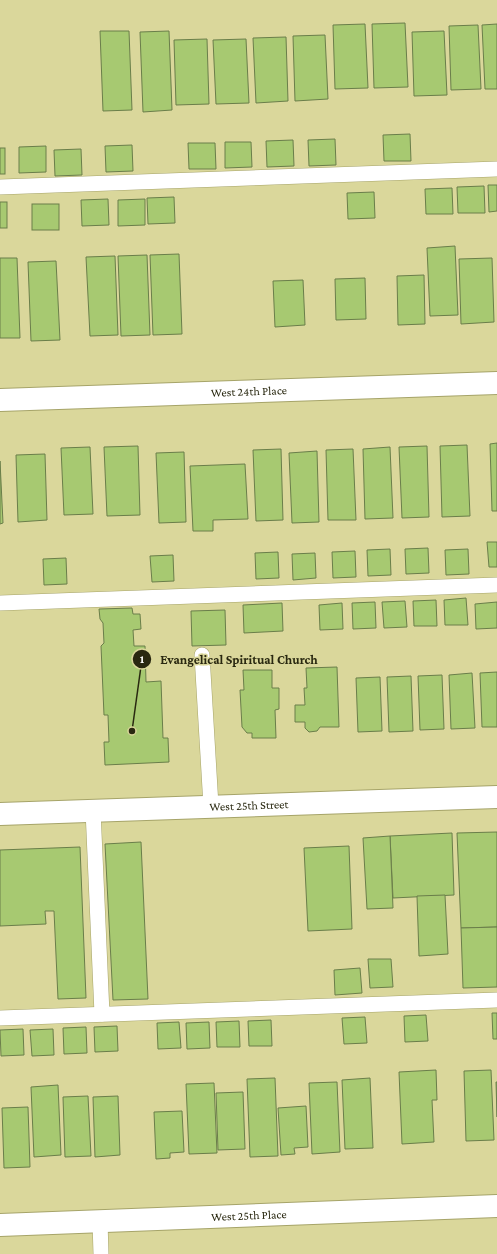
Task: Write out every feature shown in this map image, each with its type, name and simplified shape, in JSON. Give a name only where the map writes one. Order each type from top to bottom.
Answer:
[{"type":"street","name":"West 24th Place","points":[[0,400],[497,383]]},
{"type":"street","name":"West 25th Street","points":[[0,814],[497,797]]},
{"type":"street","name":"West 25th Place","points":[[0,1225],[497,1206]]},
{"type":"lane","points":[[0,187],[497,169]]},
{"type":"lane","points":[[0,603],[497,584]]},
{"type":"lane","points":[[202,655],[212,806]]},
{"type":"lane","points":[[93,810],[102,1014]]},
{"type":"lane","points":[[0,1018],[497,1000]]},
{"type":"lane","points":[[100,1221],[101,1254]]},
{"type":"building","points":[[405,23],[408,87],[374,88],[372,24]]},
{"type":"building","points":[[365,24],[368,88],[335,89],[333,25]]},
{"type":"building","points":[[497,24],[497,89],[485,89],[482,25]]},
{"type":"building","points":[[478,25],[481,89],[451,90],[449,26]]},
{"type":"building","points":[[100,31],[129,31],[132,110],[103,111]]},
{"type":"building","points":[[169,31],[172,110],[143,112],[140,32]]},
{"type":"building","points":[[444,31],[447,95],[414,96],[412,32]]},
{"type":"building","points":[[325,35],[328,99],[295,101],[293,36]]},
{"type":"building","points":[[286,37],[288,101],[256,103],[253,38]]},
{"type":"building","points":[[207,39],[209,104],[176,105],[174,40]]},
{"type":"building","points":[[246,39],[249,103],[216,104],[213,40]]},
{"type":"building","points":[[410,134],[411,161],[384,161],[383,135]]},
{"type":"building","points":[[335,139],[336,165],[309,166],[308,140]]},
{"type":"building","points":[[293,140],[294,166],[267,167],[266,141]]},
{"type":"building","points":[[225,142],[251,142],[252,167],[225,168]]},
{"type":"building","points":[[188,143],[215,143],[216,169],[189,169]]},
{"type":"building","points":[[132,145],[133,171],[106,172],[105,146]]},
{"type":"building","points":[[46,146],[46,172],[19,173],[19,147]]},
{"type":"building","points":[[0,148],[5,148],[5,174],[0,174]]},
{"type":"building","points":[[81,149],[82,175],[55,176],[54,150]]},
{"type":"building","points":[[488,185],[497,185],[497,211],[489,212]]},
{"type":"building","points":[[484,186],[485,213],[458,213],[457,187]]},
{"type":"building","points":[[452,188],[453,214],[426,214],[425,189]]},
{"type":"building","points":[[374,192],[375,218],[348,219],[347,193]]},
{"type":"building","points":[[174,197],[175,223],[148,224],[147,198]]},
{"type":"building","points":[[108,199],[109,225],[82,226],[81,200]]},
{"type":"building","points":[[145,199],[145,225],[118,226],[118,200]]},
{"type":"building","points":[[0,202],[7,202],[7,228],[0,228]]},
{"type":"building","points":[[32,204],[59,204],[59,230],[32,230]]},
{"type":"building","points":[[455,246],[458,315],[430,316],[427,248]]},
{"type":"building","points":[[179,254],[182,334],[153,335],[150,255]]},
{"type":"building","points":[[147,255],[150,335],[121,336],[118,256]]},
{"type":"building","points":[[115,256],[118,335],[90,336],[86,257]]},
{"type":"building","points":[[0,258],[17,258],[20,338],[0,338]]},
{"type":"building","points":[[492,258],[494,322],[461,324],[459,259]]},
{"type":"building","points":[[56,261],[60,340],[31,341],[28,262]]},
{"type":"building","points":[[424,275],[425,324],[398,325],[397,276]]},
{"type":"building","points":[[365,278],[366,319],[336,320],[335,279]]},
{"type":"building","points":[[303,280],[305,325],[275,327],[273,281]]},
{"type":"building","points":[[497,443],[497,511],[492,511],[490,444]]},
{"type":"building","points":[[467,445],[470,516],[442,517],[440,446]]},
{"type":"building","points":[[138,446],[140,515],[107,516],[104,447]]},
{"type":"building","points":[[427,446],[429,517],[402,518],[399,447]]},
{"type":"building","points":[[90,447],[93,514],[64,515],[61,448]]},
{"type":"building","points":[[390,447],[393,518],[365,519],[363,449]]},
{"type":"building","points":[[281,449],[283,520],[256,521],[253,450]]},
{"type":"building","points":[[353,449],[356,520],[328,520],[326,450]]},
{"type":"building","points":[[317,451],[319,522],[292,523],[289,453]]},
{"type":"building","points":[[184,452],[186,522],[159,523],[156,453]]},
{"type":"building","points":[[45,454],[47,520],[18,522],[16,455]]},
{"type":"building","points":[[0,461],[3,523],[0,524]]},
{"type":"building","points":[[245,464],[248,519],[213,520],[213,531],[193,531],[190,466]]},
{"type":"building","points":[[487,542],[497,542],[497,567],[489,567]]},
{"type":"building","points":[[428,548],[429,573],[406,574],[405,549]]},
{"type":"building","points":[[390,549],[391,575],[368,576],[367,550]]},
{"type":"building","points":[[468,549],[469,574],[446,575],[445,550]]},
{"type":"building","points":[[355,551],[356,577],[333,578],[332,552]]},
{"type":"building","points":[[278,552],[279,578],[256,579],[255,553]]},
{"type":"building","points":[[315,553],[316,578],[293,580],[292,554]]},
{"type":"building","points":[[173,555],[174,581],[152,582],[150,556]]},
{"type":"building","points":[[66,558],[67,584],[44,585],[43,559]]},
{"type":"building","points":[[466,598],[468,625],[445,625],[444,600]]},
{"type":"building","points":[[436,600],[437,626],[414,626],[413,601]]},
{"type":"building","points":[[405,601],[407,627],[384,628],[382,602]]},
{"type":"building","points":[[375,602],[376,628],[353,629],[352,603]]},
{"type":"building","points":[[497,602],[497,628],[476,629],[475,604]]},
{"type":"building","points":[[282,603],[283,631],[244,633],[243,605]]},
{"type":"building","points":[[342,603],[343,629],[320,630],[319,605]]},
{"type":"building","points":[[132,608],[133,614],[140,614],[141,629],[133,630],[134,646],[145,646],[146,682],[161,681],[163,738],[168,738],[169,762],[105,765],[104,742],[109,742],[108,715],[104,715],[101,646],[104,643],[103,623],[100,619],[99,609]]},
{"type":"building","points":[[225,610],[226,645],[192,646],[191,611]]},
{"type":"building","points":[[337,667],[339,727],[320,727],[317,731],[309,732],[305,728],[305,722],[295,722],[295,705],[305,705],[304,688],[307,688],[306,668]]},
{"type":"building","points":[[243,670],[272,670],[272,688],[279,688],[279,709],[275,710],[276,738],[252,738],[252,733],[247,733],[242,727],[240,690],[244,690]]},
{"type":"building","points":[[497,672],[497,727],[482,727],[480,673]]},
{"type":"building","points":[[472,673],[475,728],[451,729],[449,675]]},
{"type":"building","points":[[442,675],[444,729],[420,730],[418,676]]},
{"type":"building","points":[[411,676],[413,731],[389,732],[387,677]]},
{"type":"building","points":[[380,677],[382,731],[358,732],[356,678]]},
{"type":"building","points":[[497,832],[497,927],[461,928],[457,833]]},
{"type":"building","points":[[452,833],[454,895],[393,898],[390,836]]},
{"type":"building","points":[[390,836],[393,908],[367,909],[363,838]]},
{"type":"building","points":[[141,842],[148,999],[113,1000],[105,844]]},
{"type":"building","points":[[349,846],[352,929],[308,931],[304,848]]},
{"type":"building","points":[[80,847],[86,998],[58,999],[54,911],[45,911],[46,924],[0,926],[0,850]]},
{"type":"building","points":[[445,895],[448,954],[419,956],[417,896]]},
{"type":"building","points":[[497,927],[497,987],[463,988],[461,928]]},
{"type":"building","points":[[368,959],[391,959],[393,987],[370,988]]},
{"type":"building","points":[[360,968],[362,993],[335,995],[334,970]]},
{"type":"building","points":[[492,1013],[497,1013],[497,1039],[493,1039]]},
{"type":"building","points":[[426,1015],[428,1041],[405,1042],[404,1016]]},
{"type":"building","points":[[365,1017],[367,1043],[344,1044],[342,1018]]},
{"type":"building","points":[[271,1020],[272,1046],[249,1046],[248,1021]]},
{"type":"building","points":[[239,1021],[240,1047],[217,1047],[216,1022]]},
{"type":"building","points":[[179,1022],[181,1048],[158,1049],[157,1023]]},
{"type":"building","points":[[209,1022],[210,1048],[187,1049],[186,1023]]},
{"type":"building","points":[[117,1026],[118,1051],[95,1052],[94,1027]]},
{"type":"building","points":[[86,1027],[87,1053],[64,1054],[63,1028]]},
{"type":"building","points":[[23,1029],[24,1055],[1,1056],[0,1030]]},
{"type":"building","points":[[53,1029],[54,1055],[32,1056],[30,1030]]},
{"type":"building","points":[[436,1070],[437,1100],[432,1100],[434,1142],[402,1144],[399,1072]]},
{"type":"building","points":[[491,1070],[494,1140],[466,1141],[464,1071]]},
{"type":"building","points":[[275,1078],[278,1156],[250,1157],[247,1079]]},
{"type":"building","points":[[370,1078],[373,1148],[345,1149],[342,1080]]},
{"type":"building","points":[[337,1082],[340,1152],[312,1154],[309,1083]]},
{"type":"building","points":[[496,1082],[497,1082],[497,1117]]},
{"type":"building","points":[[214,1083],[217,1153],[189,1154],[186,1084]]},
{"type":"building","points":[[58,1085],[61,1155],[34,1157],[31,1087]]},
{"type":"building","points":[[243,1092],[245,1149],[218,1150],[216,1093]]},
{"type":"building","points":[[88,1096],[91,1156],[65,1157],[63,1097]]},
{"type":"building","points":[[118,1096],[120,1155],[95,1157],[93,1097]]},
{"type":"building","points":[[306,1106],[308,1147],[294,1148],[295,1154],[281,1155],[278,1108]]},
{"type":"building","points":[[28,1107],[30,1167],[4,1168],[2,1108]]},
{"type":"building","points":[[182,1111],[184,1152],[170,1153],[170,1158],[156,1159],[154,1112]]},
{"type":"place","name":"Evangelical Spiritual Church","points":[[132,731]]}]
